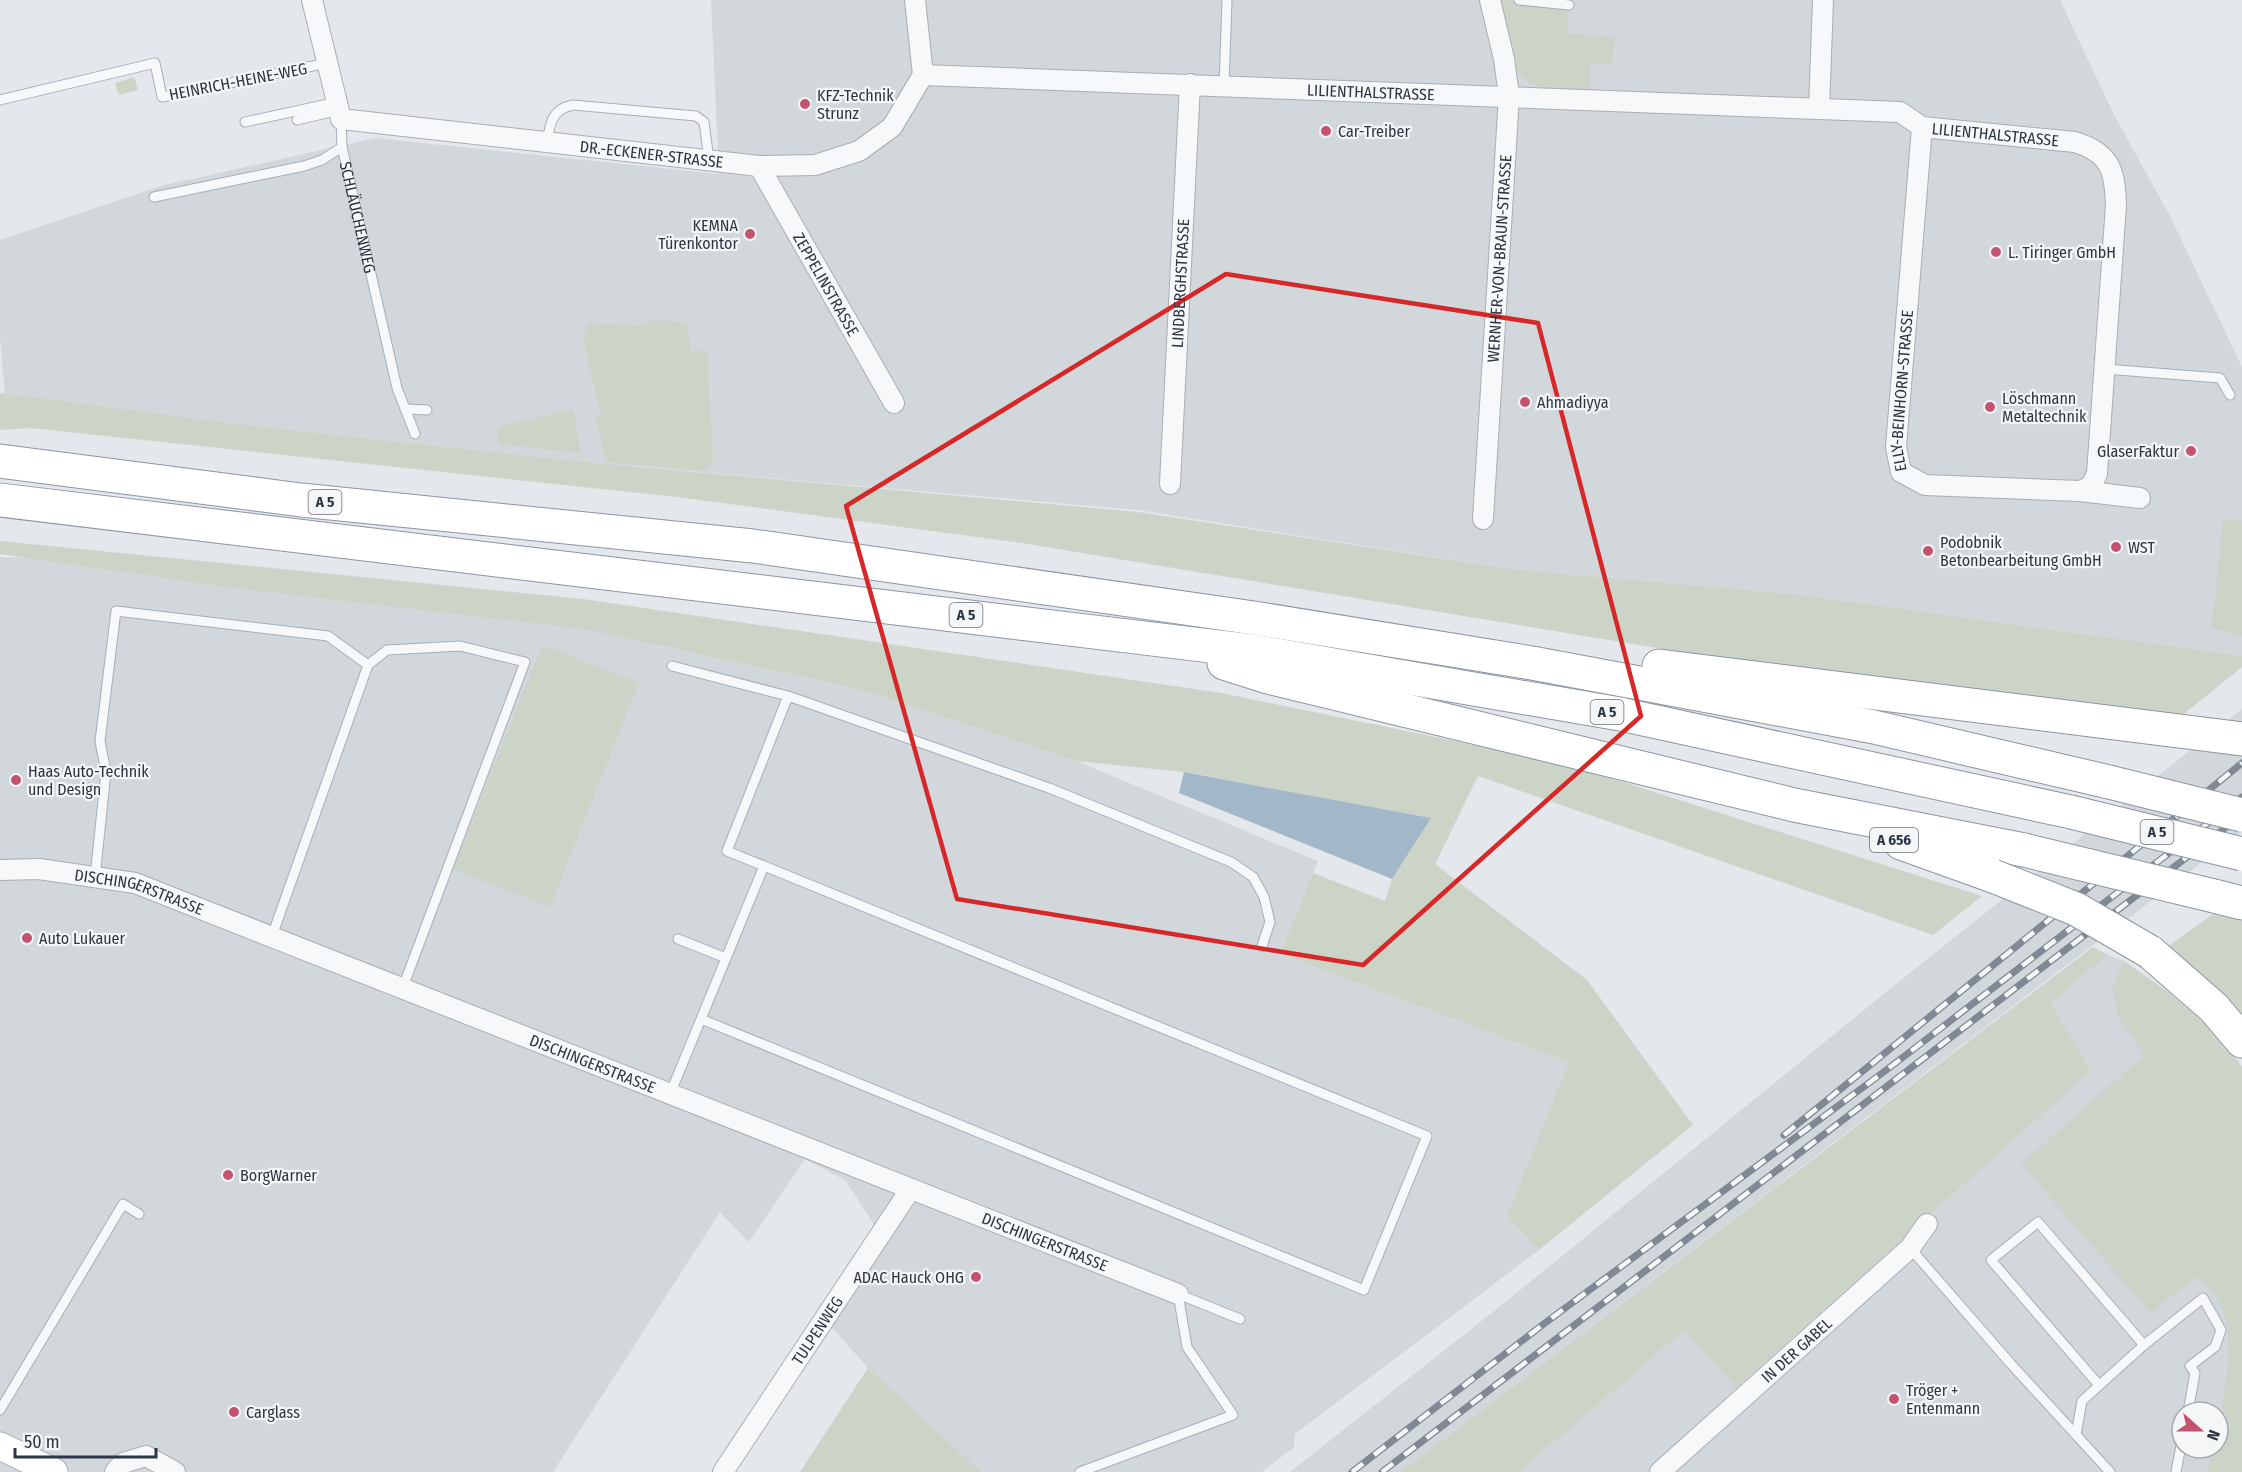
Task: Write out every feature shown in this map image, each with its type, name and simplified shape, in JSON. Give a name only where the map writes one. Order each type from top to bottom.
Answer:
[{"type":"highway","name":"A 5","points":[[0,461],[301,500],[753,546],[1254,618],[1532,663],[1874,727],[2242,815]]},
{"type":"highway","name":"A 5","points":[[0,500],[1139,635],[1252,651],[1620,714],[2071,812],[2242,854]]},
{"type":"highway","points":[[1139,635],[1268,677],[1794,805],[2024,850],[2228,900]]},
{"type":"highway","name":"A 5","points":[[1532,663],[1582,656],[2181,734],[2242,739]]},
{"type":"highway","name":"A 656","points":[[1794,805],[1993,876],[2076,909],[2150,952],[2214,1008],[2242,1041]]},
{"type":"main road","points":[[0,1446],[54,1472]]},
{"type":"street","name":"SCHLÄUCHENWEG","points":[[312,0],[339,110]]},
{"type":"street","points":[[915,0],[923,75]]},
{"type":"street","name":"WERNHER-VON-BRAUN-STRASSE","points":[[1483,519],[1509,96],[1504,59],[1490,0]]},
{"type":"street","points":[[1819,109],[1823,0]]},
{"type":"street","name":"LILIENTHALSTRASSE","points":[[923,75],[1900,112],[1922,127],[2075,142],[2092,148],[2107,160],[2115,187],[2105,369]]},
{"type":"street","name":"DR.-ECKENER-STRASSE","points":[[339,110],[547,142],[759,166],[815,165],[860,151],[892,127],[923,75]]},
{"type":"street","name":"LINDBERGHSTRASSE","points":[[1170,484],[1190,84]]},
{"type":"street","name":"ELLY-BEINHORN-STRASSE","points":[[1922,127],[1896,447],[1901,472],[1925,485],[2080,491],[2140,498]]},
{"type":"street","name":"ZEPPELINSTRASSE","points":[[759,166],[894,403]]},
{"type":"street","points":[[2080,491],[2091,486],[2097,474],[2105,369]]},
{"type":"street","name":"DISCHINGERSTRASSE","points":[[0,870],[39,869],[135,883],[1178,1294]]},
{"type":"street","name":"TULPENWEG","points":[[723,1472],[910,1190]]},
{"type":"street","name":"IN DER GABEL","points":[[1660,1472],[1910,1248],[1927,1224]]},
{"type":"street","points":[[115,1472],[123,1463],[146,1455],[175,1472]]},
{"type":"lane","points":[[1224,86],[1227,0]]},
{"type":"lane","points":[[1519,0],[1569,5]]},
{"type":"lane","name":"HEINRICH-HEINE-WEG","points":[[0,100],[155,63],[162,97],[327,63]]},
{"type":"lane","points":[[547,142],[554,113],[562,107],[573,105],[696,116],[704,122],[709,160]]},
{"type":"lane","points":[[297,120],[339,110]]},
{"type":"lane","points":[[245,122],[339,110]]},
{"type":"lane","name":"SCHLÄUCHENWEG","points":[[339,110],[342,147],[397,388],[415,434]]},
{"type":"lane","points":[[154,197],[304,166],[322,160],[342,147]]},
{"type":"lane","points":[[2105,369],[2220,378],[2230,394]]},
{"type":"lane","points":[[405,409],[427,410]]},
{"type":"lane","points":[[95,877],[106,772],[100,741],[116,611],[328,636],[368,665]]},
{"type":"lane","points":[[272,936],[368,665],[387,650],[460,646],[525,662],[403,987]]},
{"type":"lane","points":[[672,666],[788,696],[1049,788],[1231,862],[1253,877],[1264,897],[1270,922],[1262,946]]},
{"type":"lane","points":[[701,1019],[1364,1290],[1427,1136],[727,851],[788,696]]},
{"type":"lane","points":[[670,1094],[764,866]]},
{"type":"lane","points":[[678,939],[726,958]]},
{"type":"lane","points":[[0,1410],[123,1204],[139,1214]]},
{"type":"lane","points":[[2098,1384],[1990,1260],[2038,1222],[2144,1345]]},
{"type":"lane","points":[[1910,1248],[2110,1472]]},
{"type":"lane","points":[[1178,1294],[1240,1318]]},
{"type":"lane","points":[[1080,1472],[1233,1415],[1187,1347],[1178,1294]]},
{"type":"lane","points":[[2076,1435],[2082,1401],[2098,1384],[2203,1298],[2210,1306],[2221,1330],[2216,1347],[2190,1366],[2195,1373],[2190,1400]]},
{"type":"highlighted area","points":[[1226,274],[1538,323],[1641,716],[1363,965],[957,899],[846,506]]},
{"type":"shaded area","points":[[711,0],[2060,0],[2114,115],[2170,216],[2242,367],[2242,656],[1795,594],[1511,569],[1138,510],[606,464],[262,427],[5,394],[0,339],[0,240],[161,186],[375,138],[719,174]]},
{"type":"shaded area","points":[[0,557],[154,562],[461,593],[660,646],[858,689],[1076,761],[1318,861],[1280,954],[1569,1062],[1507,1216],[1539,1250],[1295,1434],[1294,1447],[1262,1472],[982,1472],[868,1368],[830,1325],[885,1242],[846,1181],[805,1159],[749,1242],[720,1212],[553,1472],[0,1472]]},
{"type":"shaded area","points":[[2242,709],[2242,832],[1400,1472],[1290,1472],[1508,1300],[1896,984]]},
{"type":"shaded area","points":[[2108,955],[2124,961],[2168,992],[2242,1067],[2242,1472],[1519,1472],[1686,1329],[1736,1388],[2091,1071],[2051,1003]]},
{"type":"green space","points":[[1499,0],[1569,0],[1567,33],[1615,37],[1612,64],[1590,64],[1590,89],[1547,89],[1531,84],[1517,73]]},
{"type":"green space","points":[[134,77],[138,90],[119,95],[115,83]]},
{"type":"green space","points":[[648,319],[687,323],[691,353],[707,349],[713,464],[704,471],[606,462],[596,417],[601,415],[583,338],[588,323],[646,326]]},
{"type":"green space","points":[[0,393],[262,427],[606,464],[1138,512],[1511,569],[1795,594],[2242,656],[2242,667],[2179,718],[1767,666],[1022,543],[677,497],[31,428],[0,430]]},
{"type":"green space","points":[[574,409],[580,453],[498,444],[498,427]]},
{"type":"green space","points":[[2223,519],[2242,521],[2242,636],[2212,628]]},
{"type":"green space","points":[[0,541],[583,599],[1221,693],[1566,764],[1982,896],[1933,935],[1478,776],[1435,864],[1587,980],[1693,1125],[1539,1250],[1507,1216],[1569,1062],[1280,954],[1313,873],[1385,901],[1392,879],[1431,818],[1185,772],[1076,761],[858,689],[584,629],[226,587],[0,554]]},
{"type":"green space","points":[[542,645],[639,683],[550,907],[453,869]]},
{"type":"green space","points":[[2213,914],[2242,921],[2242,1016],[2167,947]]},
{"type":"green space","points":[[2093,947],[2108,955],[2051,1003],[2091,1071],[1736,1388],[1685,1330],[1519,1472],[1400,1472]]},
{"type":"green space","points":[[2124,961],[2168,992],[2222,1038],[2242,1067],[2242,1472],[2206,1472],[2210,1460],[2230,1460],[2230,1400],[2223,1400],[2228,1336],[2226,1319],[2215,1297],[2196,1276],[2151,1314],[2021,1164],[2144,1055],[2118,1016],[2112,987]]},
{"type":"green space","points":[[868,1368],[982,1472],[800,1472]]},
{"type":"water","points":[[1184,772],[1431,818],[1392,879],[1179,793]]},
{"type":"railway","points":[[1784,1135],[2242,763]]},
{"type":"railway","points":[[1352,1472],[1545,1323],[1885,1071],[2242,797]]},
{"type":"railway","points":[[1382,1472],[2242,815]]},
{"type":"place","name":"KFZ-Technik Strunz","points":[[805,104]]},
{"type":"place","name":"Car-Treiber","points":[[1326,131]]},
{"type":"place","name":"KEMNA Türenkontor","points":[[750,234]]},
{"type":"place","name":"L. Tiringer GmbH","points":[[1996,252]]},
{"type":"place","name":"Ahmadiyya","points":[[1525,402]]},
{"type":"place","name":"Löschmann Metaltechnik","points":[[1990,407]]},
{"type":"place","name":"GlaserFaktur","points":[[2191,451]]},
{"type":"place","name":"WST","points":[[2116,547]]},
{"type":"place","name":"Podobnik Betonbearbeitung GmbH","points":[[1928,551]]},
{"type":"place","name":"Haas Auto-Technik und Design","points":[[16,780]]},
{"type":"place","name":"Auto Lukauer","points":[[27,938]]},
{"type":"place","name":"BorgWarner","points":[[228,1175]]},
{"type":"place","name":"ADAC Hauck OHG","points":[[976,1277]]},
{"type":"place","name":"Tröger + Entenmann","points":[[1894,1399]]},
{"type":"place","name":"Carglass","points":[[234,1412]]}]
